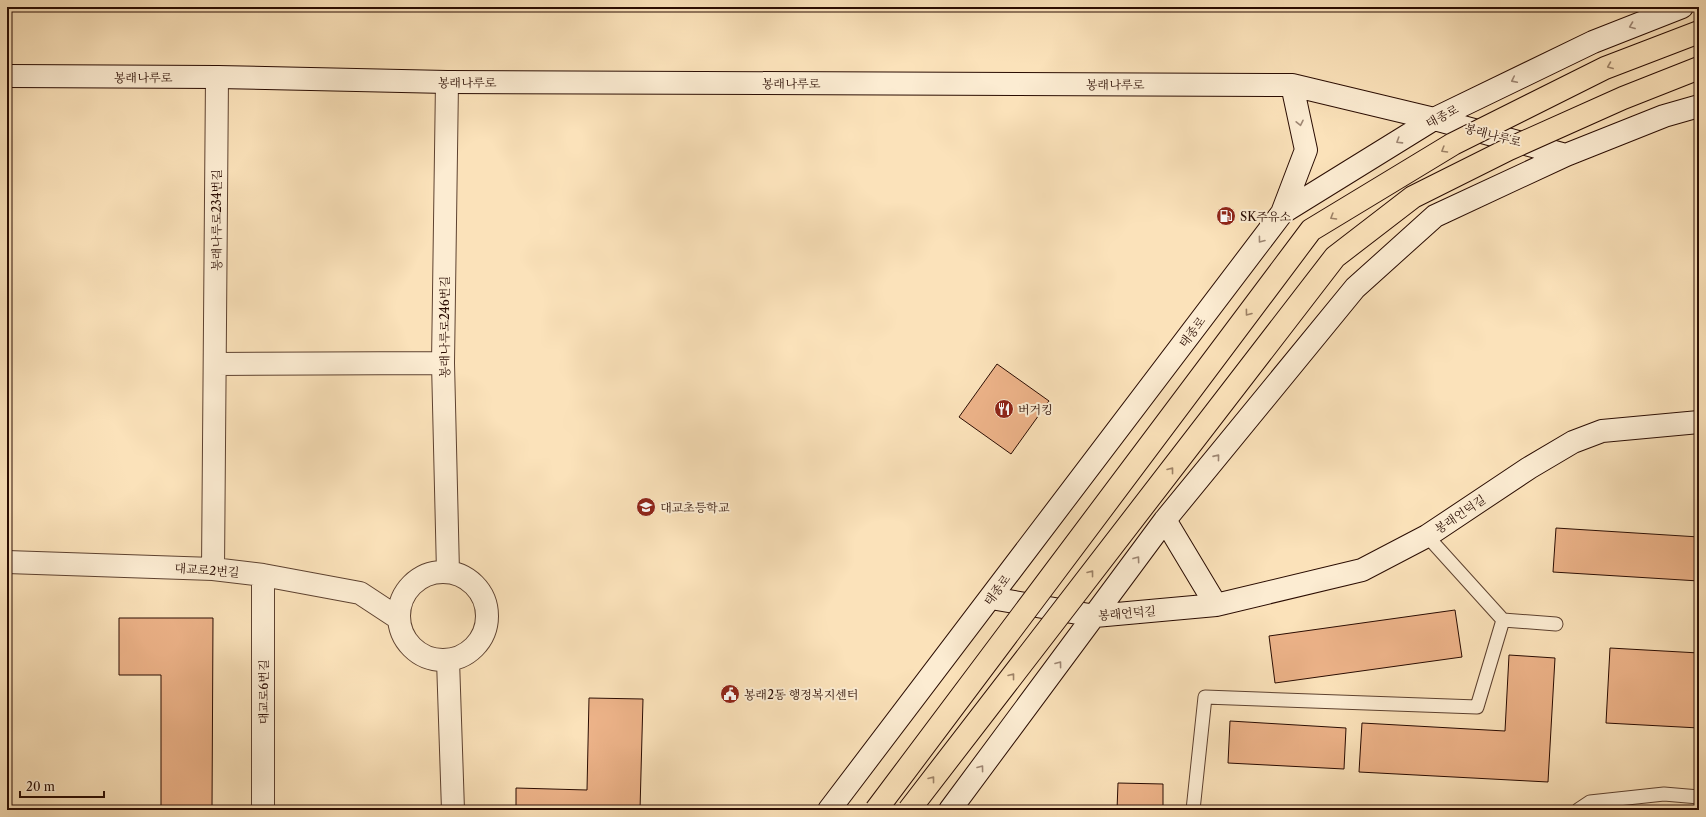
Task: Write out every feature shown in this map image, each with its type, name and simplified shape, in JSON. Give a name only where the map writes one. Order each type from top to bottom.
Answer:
[{"type":"highway","points":[[876,810],[1311,230],[1453,144],[1605,68],[1699,32]]},
{"type":"highway","points":[[909,810],[1335,257],[1413,197],[1524,143],[1623,98],[1699,68]]},
{"type":"street","name":"태종로","points":[[830,810],[1282,213],[1434,119],[1593,42],[1682,7]]},
{"type":"street","name":"봉래나루로","points":[[7,76],[217,77],[447,82],[1292,85],[1434,119],[1566,155]]},
{"type":"street","name":"봉래나루로234번길","points":[[213,569],[217,77]]},
{"type":"street","name":"봉래나루로246번길","points":[[447,82],[443,363],[448,572]]},
{"type":"street","points":[[1282,213],[1306,150],[1292,85]]},
{"type":"street","points":[[950,810],[1165,520],[1360,283],[1435,216],[1566,155],[1664,116],[1699,106]]},
{"type":"street","points":[[215,364],[443,363]]},
{"type":"street","name":"봉래언덕길","points":[[991,598],[1095,616],[1216,605],[1362,570],[1427,536],[1529,468],[1573,442],[1602,431],[1699,422]]},
{"type":"street","points":[[1165,520],[1216,605]]},
{"type":"street","name":"대교로2번길","points":[[7,562],[213,569],[263,575],[360,593],[398,618]]},
{"type":"street","points":[[448,572],[462,576],[474,584],[482,595],[486,609],[486,623],[482,637],[473,648],[462,656],[448,660],[433,659],[420,654],[408,645],[401,632],[398,618],[400,602],[407,589],[419,579],[433,573],[448,572]]},
{"type":"street","name":"대교로6번길","points":[[263,575],[263,810]]},
{"type":"street","points":[[448,660],[453,810]]},
{"type":"lane","points":[[1427,536],[1503,620],[1556,624]]},
{"type":"lane","points":[[1193,810],[1205,697],[1477,707],[1503,620]]},
{"type":"lane","points":[[1578,810],[1590,802],[1664,794],[1699,797]]},
{"type":"building","name":"버거킹","points":[[997,364],[1049,401],[1011,454],[959,417]]},
{"type":"building","points":[[1556,528],[1699,537],[1699,581],[1553,572]]},
{"type":"building","points":[[1455,610],[1462,657],[1275,683],[1269,636]]},
{"type":"building","points":[[119,618],[213,618],[212,810],[161,810],[161,675],[119,675]]},
{"type":"building","points":[[1610,648],[1699,653],[1699,728],[1606,723]]},
{"type":"building","points":[[1509,655],[1555,658],[1548,782],[1359,772],[1362,723],[1505,731]]},
{"type":"building","points":[[589,698],[643,699],[640,810],[516,810],[516,788],[587,790]]},
{"type":"building","points":[[1230,721],[1346,728],[1344,769],[1228,763]]},
{"type":"building","points":[[1118,783],[1163,784],[1163,810],[1117,810]]},
{"type":"place","name":"SK주유소","points":[[1226,216]]},
{"type":"place","name":"버거킹","points":[[1004,409]]},
{"type":"place","name":"대교초등학교","points":[[646,507]]},
{"type":"place","name":"봉래2동 행정복지센터","points":[[730,694]]}]
